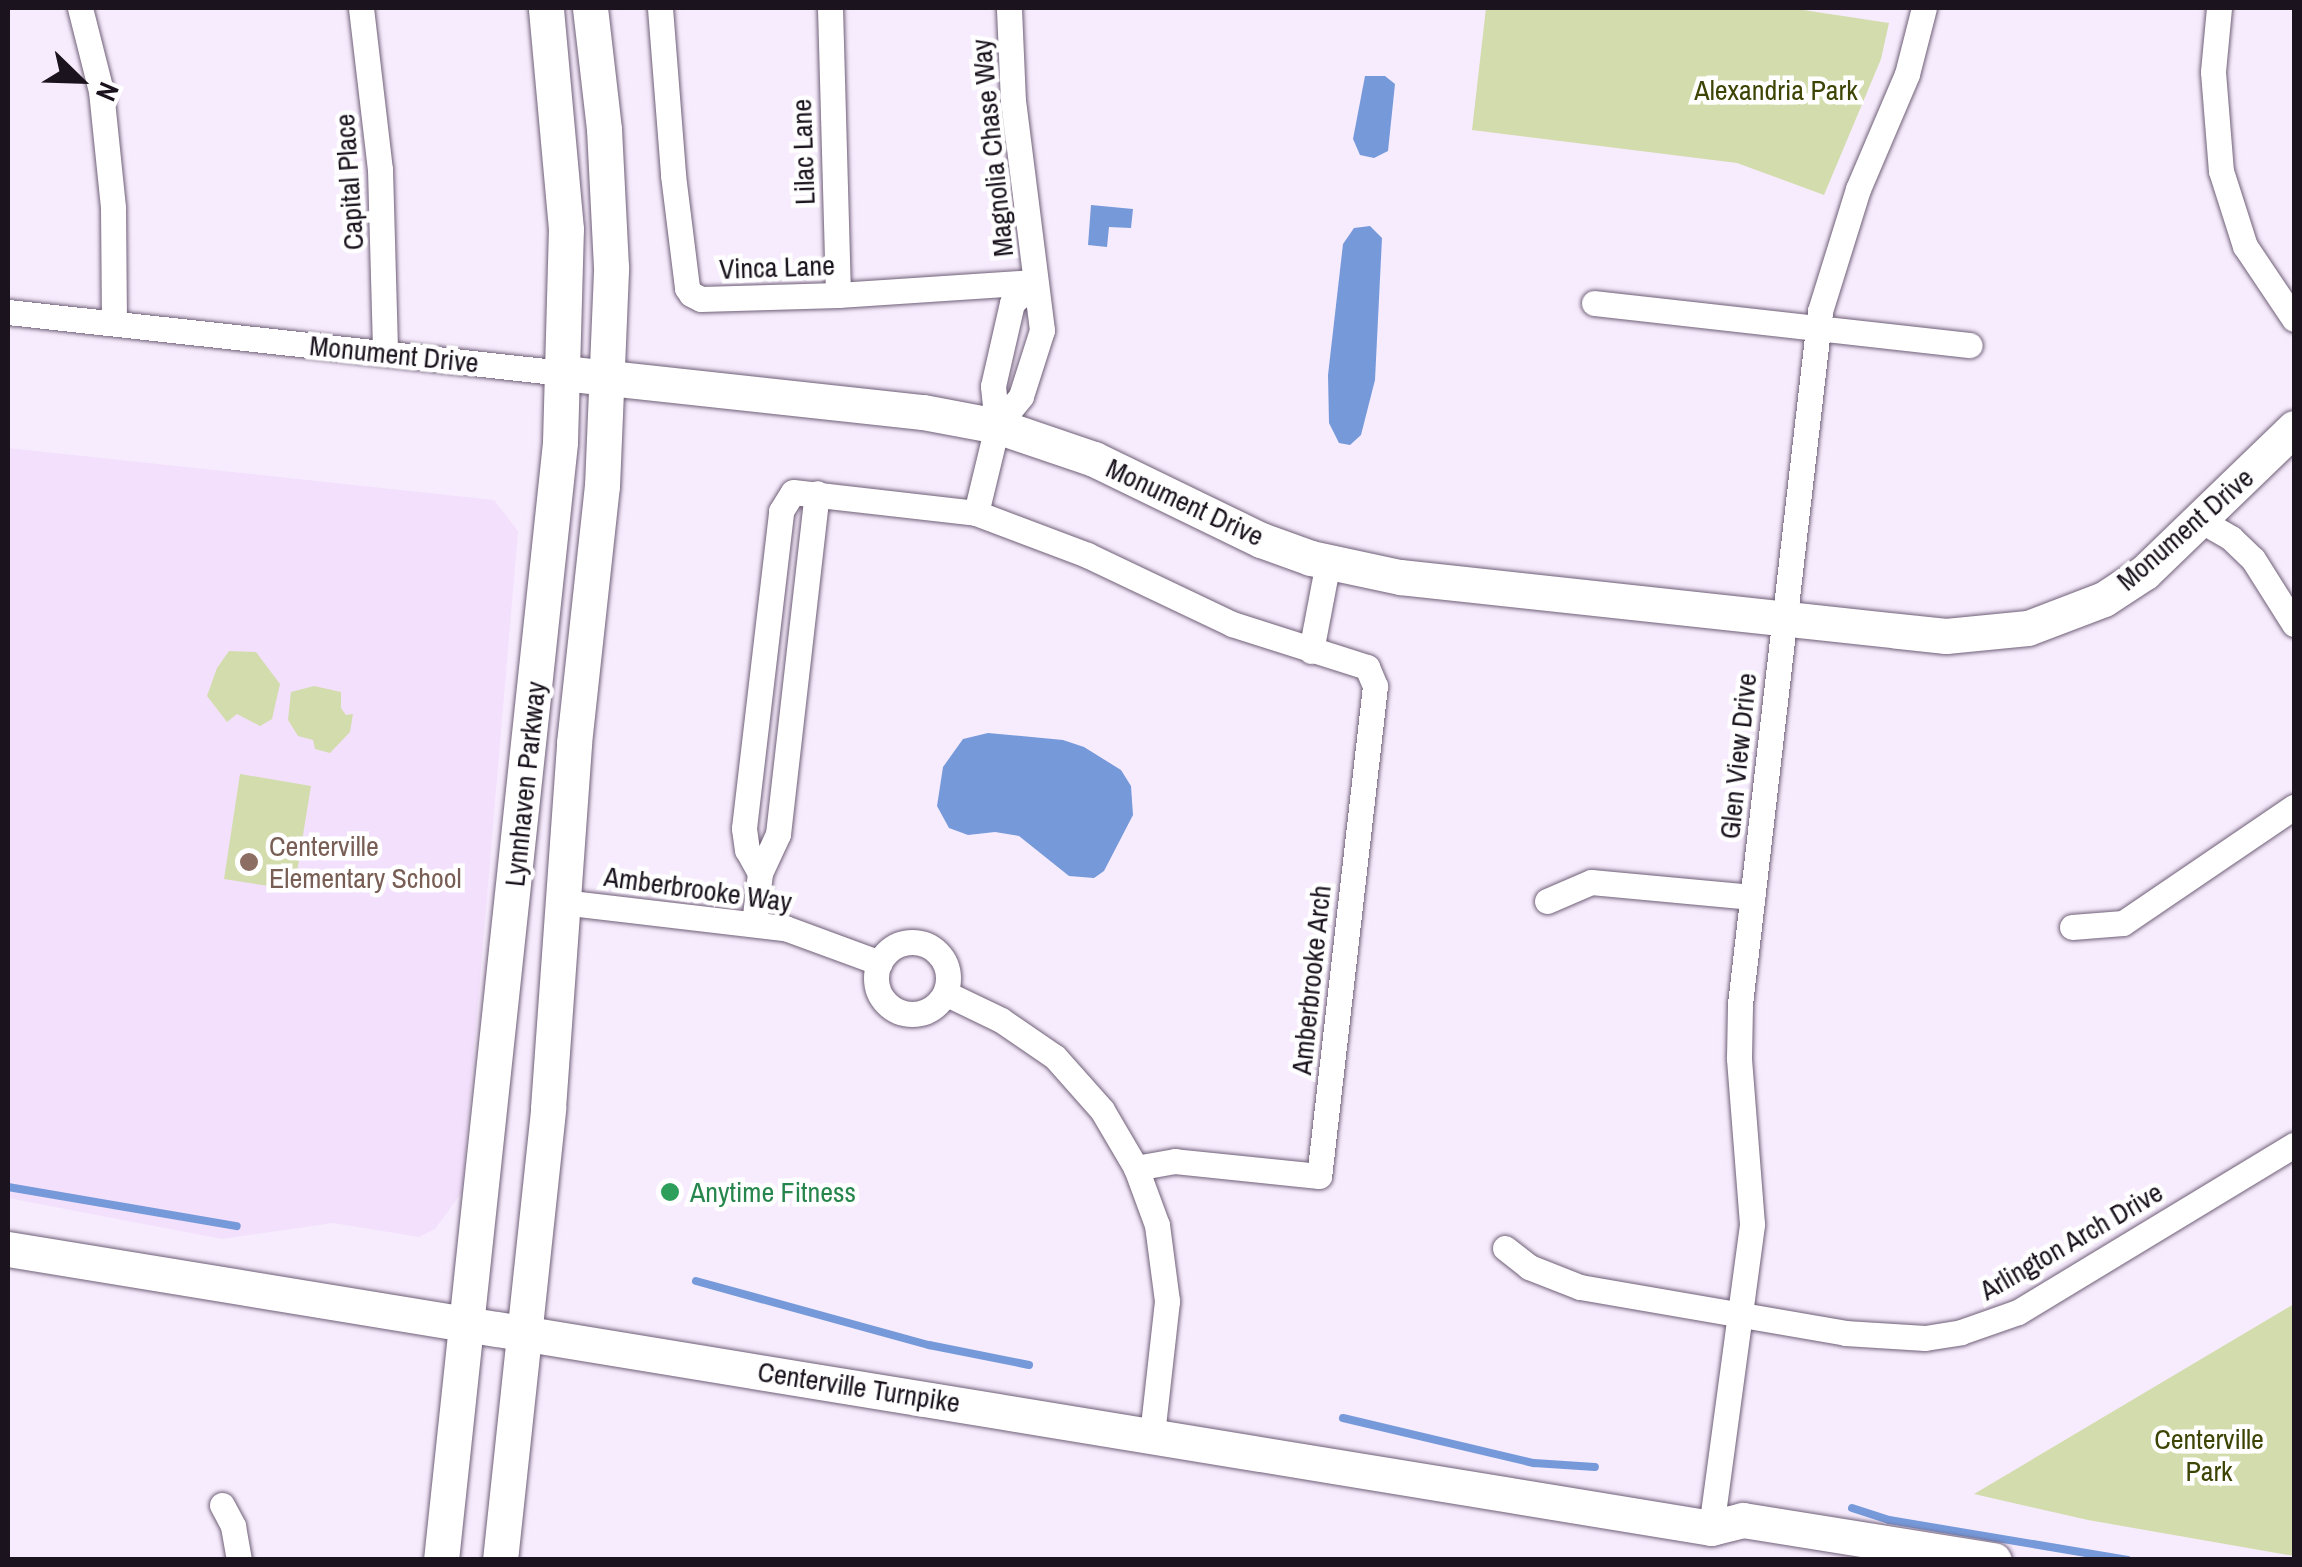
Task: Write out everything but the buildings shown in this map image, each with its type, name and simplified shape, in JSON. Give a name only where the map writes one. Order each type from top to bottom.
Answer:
[{"type":"main road","name":"Lynnhaven Parkway","points":[[441,1560],[553,528],[563,373],[566,229],[546,8]]},
{"type":"main road","name":"Lynnhaven Parkway","points":[[500,1560],[548,1108],[562,902],[602,486],[609,214],[590,8]]},
{"type":"main road","name":"Monument Drive","points":[[563,373],[923,412],[997,426],[1094,459],[1261,540],[1328,562],[1400,576],[1946,636],[2028,628],[2104,599],[2146,572],[2294,428]]},
{"type":"main road","name":"Centerville Turnpike","points":[[8,1249],[524,1330],[1710,1528],[1743,1520],[1994,1560]]},
{"type":"main road","name":"Centerville Turnpike","points":[[1710,1528],[1731,1542],[1844,1560]]},
{"type":"street","points":[[80,8],[102,91],[112,208],[114,323]]},
{"type":"street","name":"Capital Place","points":[[360,8],[380,169],[385,353]]},
{"type":"street","name":"Vinca Lane","points":[[660,8],[660,51],[687,288],[701,299],[1035,282]]},
{"type":"street","name":"Lilac Lane","points":[[830,8],[838,295]]},
{"type":"street","name":"Magnolia Chase Way","points":[[997,426],[1022,396],[1042,330],[1012,101],[1009,8]]},
{"type":"street","name":"Glen View Drive","points":[[1710,1528],[1752,1224],[1739,1058],[1740,1004],[1818,328],[1836,249],[1908,74],[1924,8]]},
{"type":"street","points":[[2219,8],[2213,72],[2221,171],[2246,246],[2294,319]]},
{"type":"street","points":[[1594,303],[1970,345]]},
{"type":"street","name":"Monument Drive","points":[[8,312],[563,373]]},
{"type":"street","points":[[976,512],[997,426]]},
{"type":"street","points":[[754,924],[760,873],[778,834],[817,493],[793,492],[781,511],[744,828],[747,850],[760,873]]},
{"type":"street","name":"Amberbrooke Arch","points":[[817,493],[976,512],[1087,555],[1218,618],[1311,651],[1358,662],[1373,675],[1375,686],[1319,1176],[1175,1162],[1136,1168]]},
{"type":"street","points":[[2200,520],[2231,538],[2253,558],[2294,624]]},
{"type":"street","points":[[1311,651],[1328,562]]},
{"type":"street","points":[[2072,927],[2123,923],[2294,807]]},
{"type":"street","points":[[1547,901],[1591,882],[1752,897]]},
{"type":"street","name":"Amberbrooke Way","points":[[562,902],[784,928],[880,963]]},
{"type":"street","points":[[924,943],[947,967],[944,993],[924,1012],[901,1012],[878,990],[880,963],[901,944],[924,943]]},
{"type":"street","points":[[944,993],[1001,1020],[1056,1056],[1102,1110],[1136,1168],[1156,1225],[1167,1301],[1152,1435]]},
{"type":"street","name":"Arlington Arch Drive","points":[[1505,1248],[1529,1267],[1580,1287],[1742,1318],[1887,1338],[1924,1338],[1990,1323],[2018,1312],[2294,1145]]},
{"type":"street","points":[[222,1506],[233,1526],[240,1560]]},
{"type":"shaded area","name":"Centerville Elementary School","points":[[8,448],[494,500],[518,531],[462,1192],[435,1229],[419,1237],[333,1223],[222,1239],[8,1198]]},
{"type":"green space","name":"Alexandria Park","points":[[1486,8],[1790,8],[1889,23],[1881,59],[1824,195],[1737,163],[1472,130]]},
{"type":"green space","points":[[229,651],[256,652],[280,684],[272,719],[260,726],[237,714],[227,722],[207,696],[217,668]]},
{"type":"green space","points":[[314,686],[341,692],[341,708],[346,715],[353,714],[350,732],[330,753],[315,749],[313,740],[298,736],[288,720],[291,692]]},
{"type":"green space","points":[[240,774],[311,786],[294,890],[224,879]]},
{"type":"green space","name":"Centerville Park","points":[[2294,1304],[2294,1556],[2088,1520],[1974,1494]]},
{"type":"water","points":[[1365,76],[1385,76],[1395,84],[1388,151],[1374,158],[1360,155],[1353,139]]},
{"type":"water","points":[[1091,205],[1133,209],[1131,228],[1109,227],[1107,247],[1088,245]]},
{"type":"water","points":[[1370,226],[1382,238],[1375,380],[1361,435],[1350,445],[1339,443],[1329,423],[1328,375],[1343,244],[1354,228]]},
{"type":"water","points":[[988,733],[1063,740],[1084,747],[1121,770],[1131,786],[1133,815],[1104,871],[1094,878],[1069,876],[1019,836],[995,832],[968,835],[949,828],[937,806],[943,767],[963,739]]},
{"type":"waterway","points":[[8,1187],[237,1226]]},
{"type":"waterway","points":[[696,1281],[929,1345],[1029,1365]]},
{"type":"waterway","points":[[1343,1418],[1534,1463],[1595,1467]]},
{"type":"waterway","points":[[1852,1508],[1889,1520],[2128,1560]]},
{"type":"place","name":"Centerville Elementary School","points":[[249,862]]},
{"type":"place","name":"Anytime Fitness","points":[[670,1192]]}]
